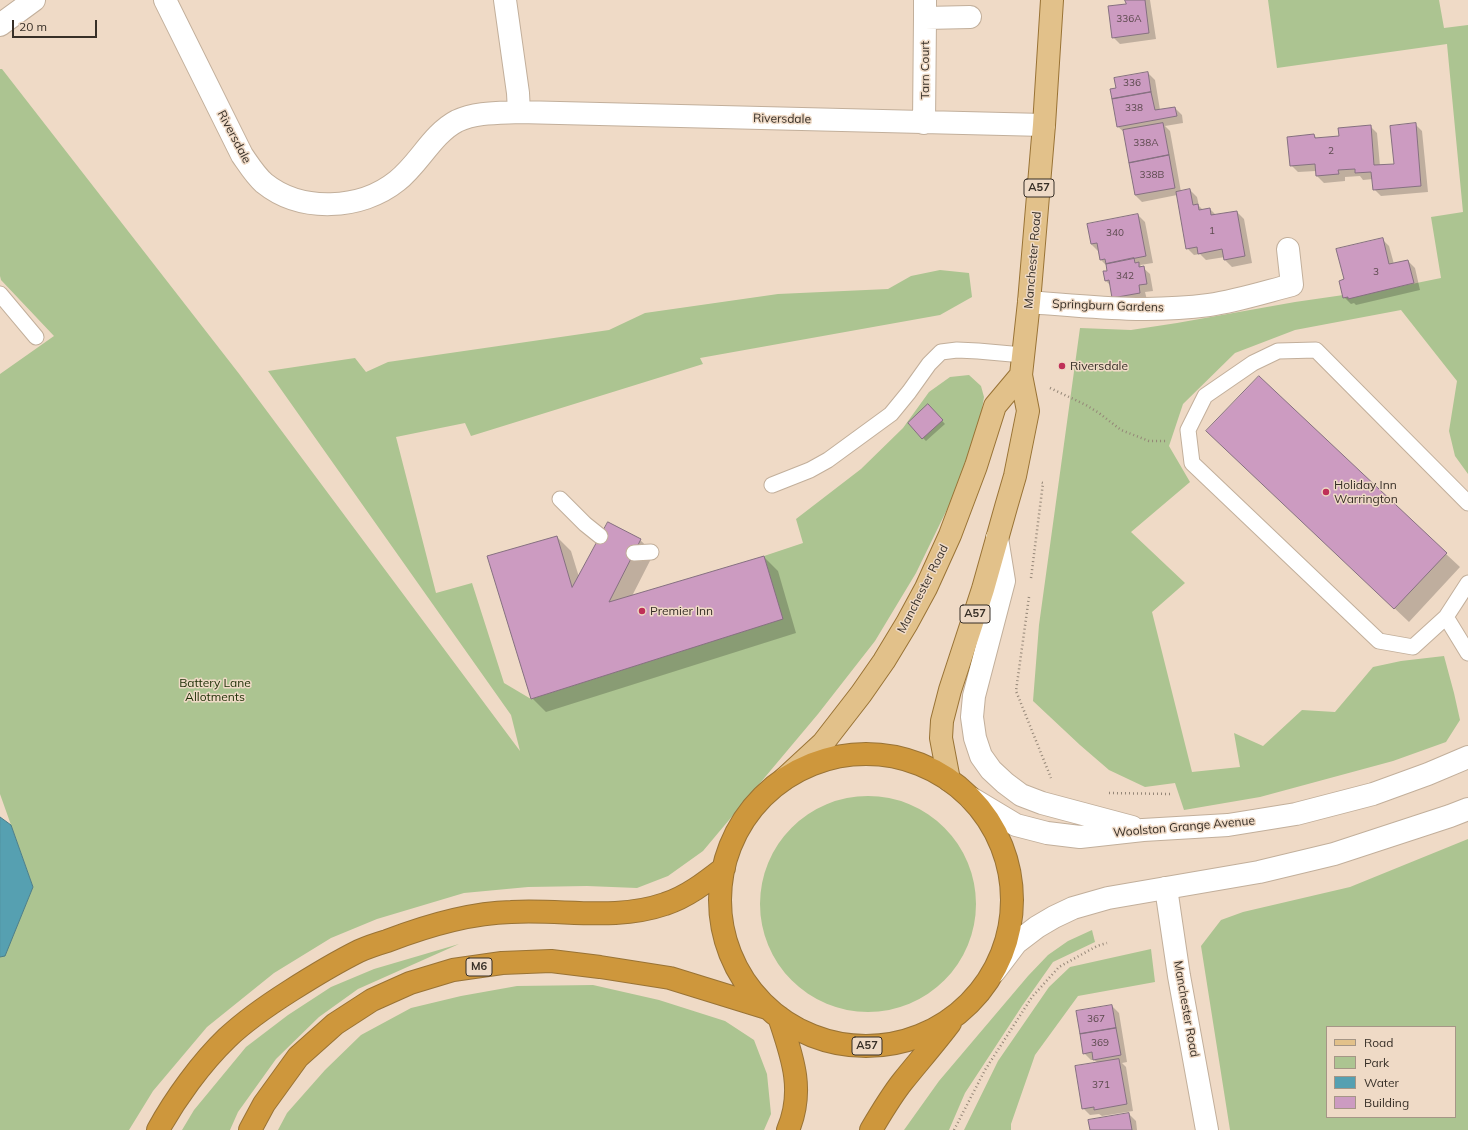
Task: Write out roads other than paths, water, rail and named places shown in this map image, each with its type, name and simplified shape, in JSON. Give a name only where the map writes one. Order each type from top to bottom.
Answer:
[{"type":"highway","name":"A57","points":[[871,1130],[903,1081],[933,1047],[956,1016],[977,996],[994,972],[1007,940],[1012,906],[1008,864],[990,822],[971,798],[949,780],[925,766],[887,755],[846,755],[808,766],[784,779],[754,806],[741,825],[730,847],[724,868],[720,895],[721,914],[727,945],[737,969],[752,991],[773,1013],[800,1030],[837,1044],[871,1046],[900,1043],[938,1028],[956,1016]]},
{"type":"highway","points":[[158,1130],[165,1117],[192,1078],[227,1038],[262,1009],[310,978],[360,951],[407,933],[452,920],[480,915],[511,912],[628,913],[648,910],[667,904],[687,894],[724,868]]},
{"type":"highway","name":"M6","points":[[250,1130],[264,1104],[298,1057],[335,1024],[372,1000],[410,983],[453,970],[502,963],[551,961],[600,967],[670,978],[773,1013]]},
{"type":"highway","name":"A57","points":[[773,1013],[791,1053],[795,1070],[797,1087],[796,1105],[788,1130]]},
{"type":"main road","name":"Manchester Road","points":[[949,780],[941,738],[942,721],[950,690],[983,589],[1015,476],[1028,411],[1022,365],[1030,302],[1052,0]]},
{"type":"main road","name":"Manchester Road","points":[[784,779],[823,743],[861,694],[884,661],[907,623],[926,588],[950,535],[976,466],[995,406],[1022,365]]},
{"type":"street","points":[[0,25],[34,0]]},
{"type":"street","name":"Riversdale","points":[[165,0],[242,155],[252,171],[264,183],[293,198],[311,203],[346,204],[363,200],[382,191],[397,181],[447,127],[464,118],[489,113],[519,112],[1044,125]]},
{"type":"street","points":[[505,0],[518,94],[519,112]]},
{"type":"street","name":"Tarn Court","points":[[924,123],[925,9],[970,17]]},
{"type":"street","name":"Springburn Gardens","points":[[1030,302],[1142,310],[1211,305],[1292,285],[1288,250]]},
{"type":"street","points":[[997,538],[1004,580],[974,696],[972,718],[975,738],[981,756],[991,770],[1021,795],[1042,803],[1143,830]]},
{"type":"street","name":"Woolston Grange Avenue","points":[[971,798],[1016,824],[1047,833],[1080,837],[1143,830],[1228,825],[1296,814],[1373,794],[1428,774],[1468,757]]},
{"type":"street","points":[[994,972],[1016,943],[1037,927],[1073,908],[1093,902],[1259,872],[1334,854],[1468,809]]},
{"type":"street","name":"Manchester Road","points":[[1166,888],[1179,976],[1207,1130]]},
{"type":"lane","points":[[0,294],[36,337]]},
{"type":"lane","points":[[772,485],[810,470],[828,460],[891,414],[929,364],[941,352],[957,350],[995,352],[1022,365]]},
{"type":"lane","points":[[1468,503],[1316,350],[1278,351],[1253,364],[1205,396],[1188,430],[1192,463],[1379,641],[1413,646],[1446,617],[1468,583]]},
{"type":"lane","points":[[560,499],[585,524],[600,536]]},
{"type":"lane","points":[[634,552],[651,552]]},
{"type":"lane","points":[[1446,617],[1468,653]]},
{"type":"water","points":[[0,817],[11,825],[33,887],[5,956],[0,957]]},
{"type":"place","name":"Riversdale","points":[[1062,366]]},
{"type":"place","name":"Holiday Inn Warrington","points":[[1326,492]]},
{"type":"place","name":"Premier Inn","points":[[642,611]]},
{"type":"park label","name":"Battery Lane Allotments","points":[[215,690]]}]
